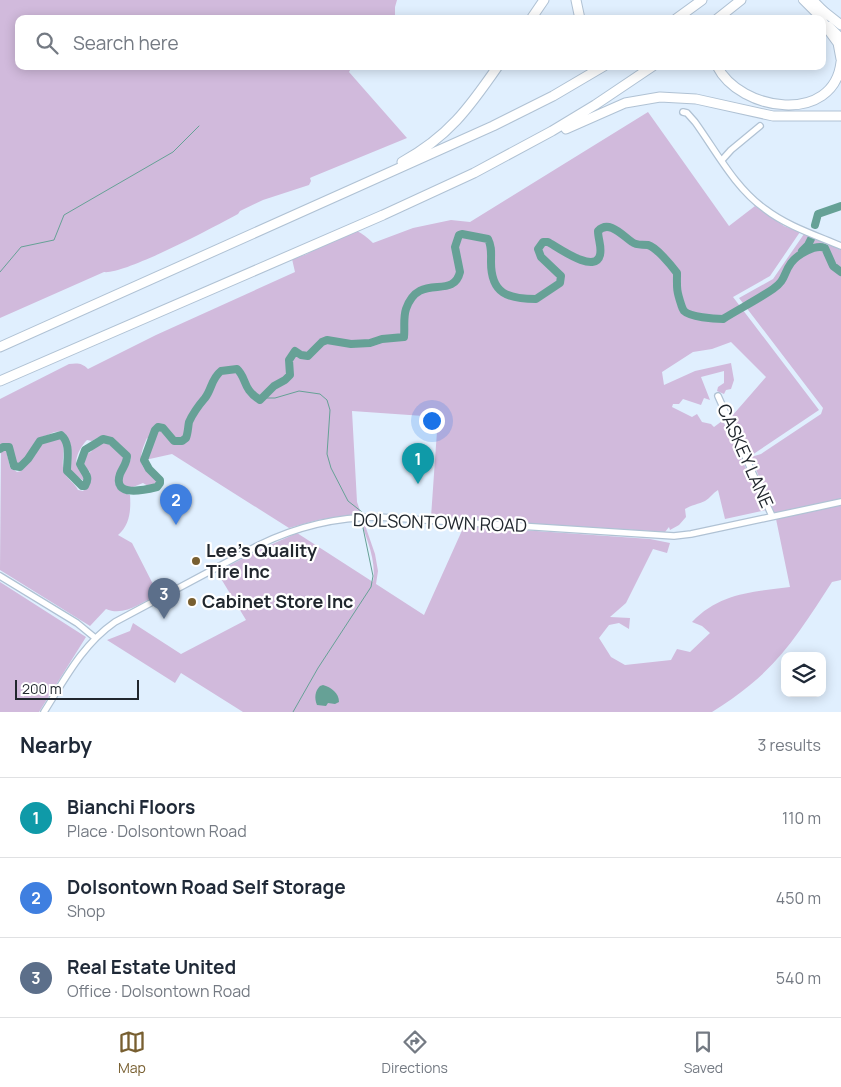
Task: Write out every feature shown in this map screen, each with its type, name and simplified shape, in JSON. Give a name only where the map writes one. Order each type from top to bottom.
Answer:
[{"type":"highway","points":[[534,15],[544,0]]},
{"type":"highway","points":[[576,0],[579,15]]},
{"type":"highway","points":[[681,15],[702,0]]},
{"type":"highway","points":[[722,15],[741,0]]},
{"type":"highway","points":[[727,15],[741,0]]},
{"type":"highway","points":[[826,20],[841,27]]},
{"type":"highway","points":[[720,70],[727,80],[747,94],[762,101],[788,105],[810,102],[823,95],[836,79],[841,60],[838,43],[826,25]]},
{"type":"highway","points":[[345,193],[361,182],[417,153],[446,132],[466,112],[495,70]]},
{"type":"highway","points":[[0,347],[514,116],[597,70]]},
{"type":"highway","points":[[511,154],[595,105],[647,70]]},
{"type":"highway","points":[[0,381],[440,190],[609,108],[650,98],[687,98],[780,117],[841,116]]},
{"type":"main road","points":[[803,0],[819,15]]},
{"type":"main road","points":[[813,0],[820,15]]},
{"type":"main road","points":[[826,22],[841,38]]},
{"type":"street","points":[[683,112],[687,113],[695,122],[748,194],[764,209],[786,222],[841,246]]},
{"type":"street","points":[[722,160],[760,126]]},
{"type":"street","name":"CASKEY LANE","points":[[718,396],[772,516]]},
{"type":"street","name":"DOLSONTOWN ROAD","points":[[44,712],[80,655],[94,637],[122,617],[274,538],[311,526],[340,520],[378,517],[674,536],[841,502]]},
{"type":"street","points":[[0,576],[77,623],[94,637]]},
{"type":"shaded area","points":[[0,0],[397,0],[395,15],[15,15],[15,70],[350,70],[349,72],[407,138],[312,177],[310,178],[309,185],[263,200],[170,249],[130,266],[104,272],[0,318]]},
{"type":"shaded area","points":[[648,112],[729,226],[755,206],[784,226],[800,232],[770,276],[733,297],[819,410],[752,455],[732,416],[766,377],[731,342],[712,349],[693,352],[662,372],[664,385],[695,371],[731,363],[734,380],[731,389],[726,390],[724,394],[717,391],[718,387],[724,383],[724,371],[701,377],[710,400],[704,398],[701,405],[683,399],[679,404],[673,404],[672,407],[692,417],[697,414],[702,422],[711,424],[714,427],[722,421],[724,423],[766,510],[725,519],[718,490],[705,501],[685,509],[686,517],[679,525],[670,530],[669,527],[665,532],[431,517],[438,417],[352,411],[357,502],[375,554],[378,571],[376,584],[424,615],[464,526],[650,539],[670,543],[667,553],[653,549],[626,603],[610,617],[630,618],[629,629],[619,623],[609,625],[599,638],[611,657],[625,665],[671,660],[677,649],[690,652],[710,633],[702,626],[692,622],[714,605],[737,596],[763,590],[790,587],[776,519],[751,457],[761,454],[821,414],[823,408],[739,298],[773,279],[804,234],[841,250],[841,580],[832,582],[785,650],[781,652],[763,674],[727,703],[712,712],[243,712],[181,673],[175,683],[107,640],[130,631],[133,623],[181,654],[246,620],[217,572],[297,533],[373,582],[372,556],[358,514],[318,520],[289,528],[172,454],[145,460],[152,441],[147,438],[141,462],[157,481],[154,485],[148,486],[143,483],[128,489],[121,485],[121,478],[131,459],[117,443],[105,436],[92,441],[87,440],[82,445],[76,463],[84,481],[69,471],[70,450],[64,433],[58,432],[39,438],[17,466],[12,448],[6,444],[0,444],[0,399],[69,364],[80,364],[88,369],[156,335],[295,272],[292,259],[317,248],[338,230],[344,228],[352,229],[361,233],[373,243],[413,228],[451,220],[470,222]]},
{"type":"shaded area","points":[[60,437],[63,446],[63,469],[78,490],[83,491],[89,484],[90,472],[85,466],[84,460],[85,454],[91,452],[94,446],[103,441],[124,455],[125,459],[115,480],[118,489],[130,495],[130,506],[129,517],[125,527],[118,535],[132,543],[158,594],[126,610],[113,611],[106,609],[90,626],[0,570],[1,452],[6,450],[10,467],[17,472],[21,471],[35,455],[39,445]]},
{"type":"shaded area","points":[[0,582],[86,637],[39,712],[0,712]]},
{"type":"shaded area","points":[[323,685],[334,691],[338,696],[339,702],[335,704],[328,703],[326,706],[317,705],[316,692]]},
{"type":"waterway","points":[[0,272],[21,247],[54,240],[64,215],[173,152],[199,126]]},
{"type":"waterway","points":[[815,225],[818,214],[841,206]]},
{"type":"waterway","points":[[0,449],[9,447],[14,466],[20,467],[40,441],[61,435],[67,447],[67,471],[82,486],[85,486],[87,477],[80,464],[85,450],[103,439],[111,441],[127,456],[126,463],[120,474],[119,482],[121,487],[131,491],[157,487],[160,480],[149,469],[144,460],[155,430],[158,427],[163,428],[174,441],[182,441],[186,438],[189,422],[207,395],[215,377],[221,371],[237,369],[247,388],[260,400],[274,386],[290,375],[289,360],[295,351],[301,355],[308,356],[322,342],[327,340],[351,344],[404,337],[405,312],[412,298],[419,291],[450,285],[456,280],[460,272],[455,247],[459,235],[462,234],[488,239],[491,247],[492,273],[498,288],[509,296],[536,299],[560,283],[561,276],[541,257],[538,249],[543,242],[548,242],[575,258],[591,262],[597,260],[600,255],[598,231],[602,228],[611,228],[634,243],[651,246],[659,253],[677,273],[678,291],[684,311],[691,315],[708,318],[723,319],[773,289],[782,280],[788,267],[794,260],[811,249],[825,248],[833,266],[841,272]]},
{"type":"waterway","points":[[802,251],[811,239]]},
{"type":"waterway","points":[[263,398],[275,398],[299,391],[320,394],[327,400],[330,410],[327,454],[331,468],[348,501],[362,512]]},
{"type":"waterway","points":[[293,712],[318,668],[371,587],[373,576],[362,523]]},
{"type":"place","name":"Bianchi Floors","points":[[418,484]]},
{"type":"place","name":"Dolsontown Road Self Storage","points":[[176,525]]},
{"type":"place","name":"Lee's Quality Tire Inc","points":[[196,561]]},
{"type":"place","name":"Cabinet Store Inc","points":[[192,602]]},
{"type":"place","name":"Real Estate United","points":[[164,619]]}]
